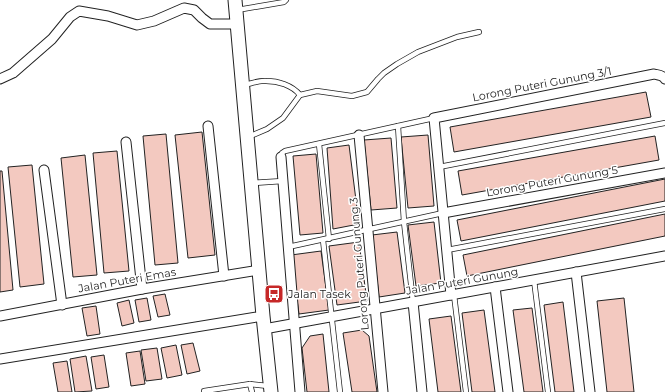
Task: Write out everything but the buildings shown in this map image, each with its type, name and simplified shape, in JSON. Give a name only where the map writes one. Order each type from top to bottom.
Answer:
[{"type":"main road","points":[[235,5],[270,389]]},
{"type":"street","points":[[0,79],[12,73],[52,39],[70,17],[80,11],[108,16],[137,25],[154,21],[184,8],[194,10],[210,24],[237,24]]},
{"type":"street","name":"Lorong Puteri Gunung 3/1","points":[[434,118],[654,74],[665,77]]},
{"type":"street","points":[[434,118],[452,295]]},
{"type":"street","points":[[208,126],[224,276]]},
{"type":"street","name":"Lorong Puteri Gunung 3","points":[[359,135],[383,392]]},
{"type":"street","points":[[126,142],[142,289]]},
{"type":"street","points":[[281,157],[300,392]]},
{"type":"street","points":[[44,170],[62,304]]},
{"type":"street","name":"Lorong Puteri Gunung 5","points":[[443,213],[665,173]]},
{"type":"street","name":"Jalan Puteri Gunung","points":[[264,329],[665,256]]},
{"type":"street","name":"Jalan Puteri Emas","points":[[0,316],[142,289],[258,270]]},
{"type":"street","points":[[576,272],[590,392]]},
{"type":"street","points":[[495,287],[508,392]]},
{"type":"street","points":[[413,302],[422,392]]},
{"type":"street","points":[[0,360],[263,316]]},
{"type":"lane","points":[[235,5],[278,3],[286,0]]},
{"type":"lane","points":[[247,138],[267,129],[283,118],[300,95],[317,91],[352,96],[367,92],[384,74],[397,64],[418,52],[457,37],[479,32]]},
{"type":"lane","points":[[242,85],[264,80],[285,84],[296,90],[300,95]]},
{"type":"lane","points":[[281,157],[282,153],[285,151],[434,118]]},
{"type":"lane","points":[[439,167],[665,123]]},
{"type":"lane","points":[[398,126],[404,222],[413,302]]},
{"type":"lane","points":[[319,144],[328,239]]},
{"type":"lane","points":[[251,183],[283,181]]},
{"type":"lane","points":[[447,250],[665,209]]},
{"type":"lane","points":[[288,247],[443,213]]},
{"type":"lane","points":[[323,240],[340,392]]},
{"type":"lane","points":[[534,280],[548,392]]},
{"type":"lane","points":[[452,295],[466,392]]},
{"type":"lane","points":[[204,391],[250,384],[270,389]]},
{"type":"lane","points":[[250,384],[252,392]]},
{"type":"place","name":"Jalan Tasek","points":[[274,294]]}]
